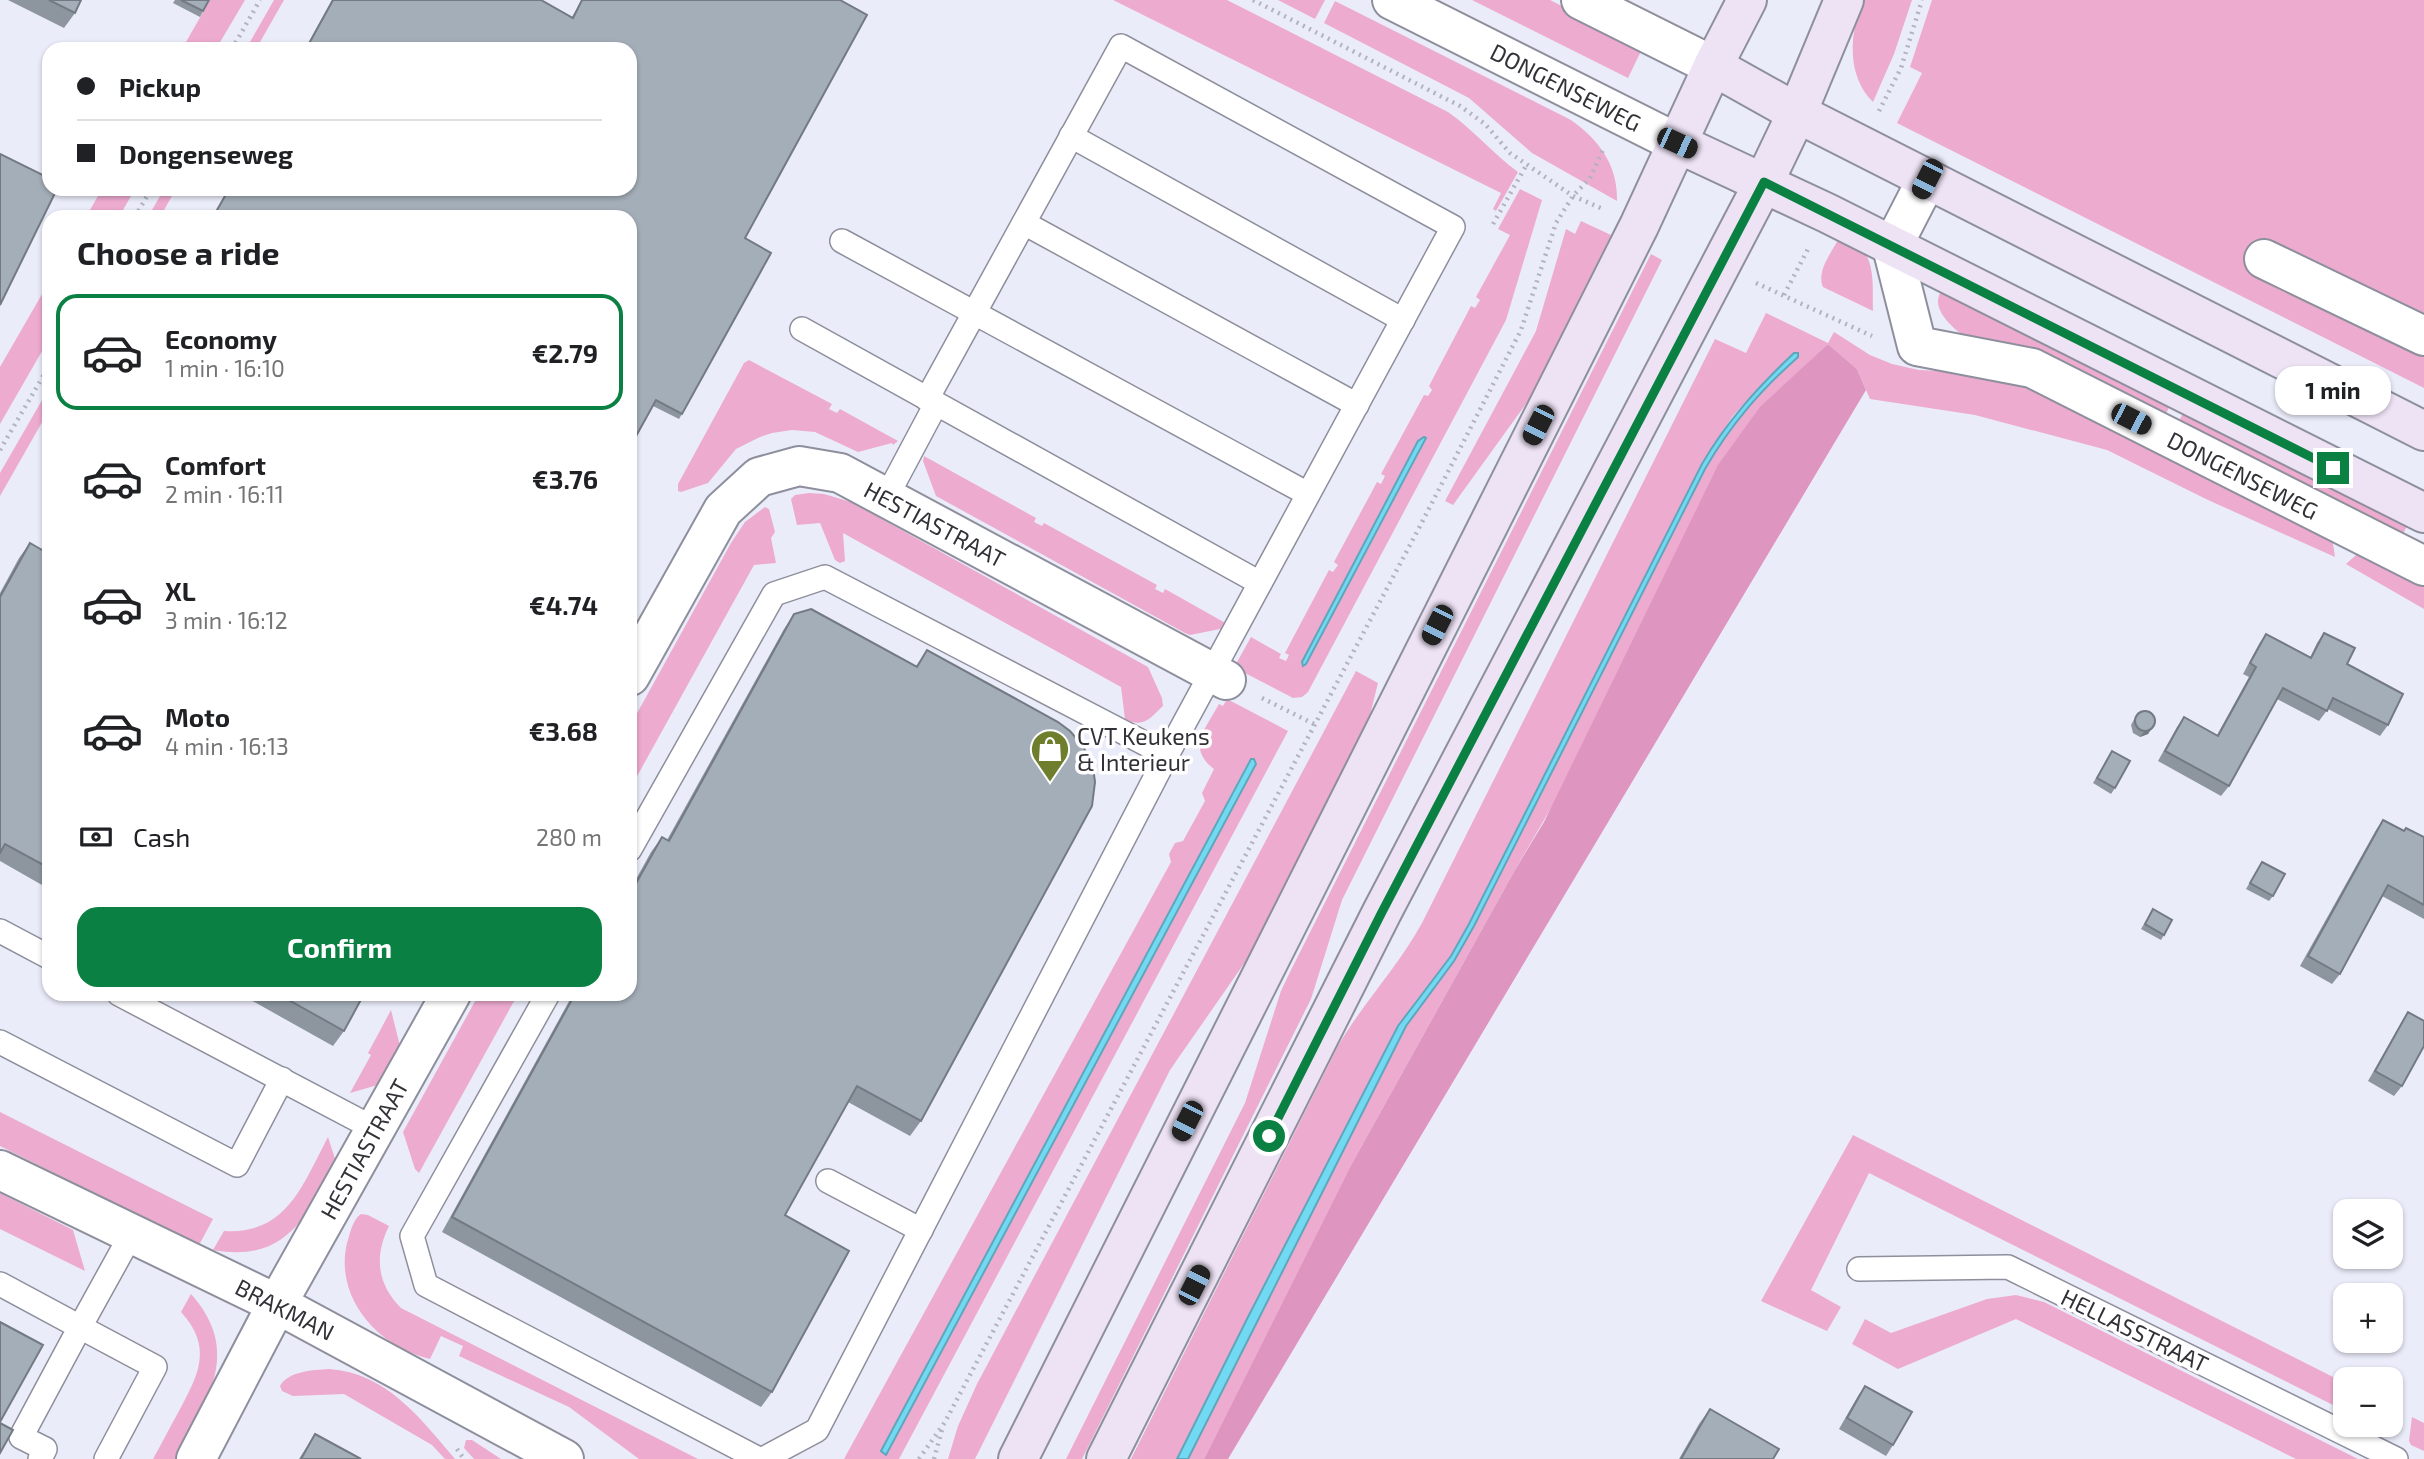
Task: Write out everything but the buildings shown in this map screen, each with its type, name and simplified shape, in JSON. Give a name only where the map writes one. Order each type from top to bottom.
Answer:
[{"type":"main road","points":[[1018,1459],[1639,226],[1713,66],[1747,0]]},
{"type":"main road","points":[[1107,1459],[1388,900],[1764,182],[1797,113],[1844,0]]},
{"type":"main road","points":[[1713,66],[1797,113],[2424,431]]},
{"type":"main road","name":"DONGENSEWEG","points":[[1677,143],[1764,182],[2424,513]]},
{"type":"street","name":"DONGENSEWEG","points":[[1392,0],[1677,143]]},
{"type":"street","points":[[1581,0],[1713,66]]},
{"type":"street","points":[[1892,247],[1927,179]]},
{"type":"street","name":"DONGENSEWEG","points":[[1892,247],[1917,346],[2032,368],[2424,566]]},
{"type":"street","points":[[2264,259],[2424,336]]},
{"type":"street","name":"HESTIASTRAAT","points":[[637,664],[723,510],[759,477],[799,466],[840,473],[1219,676]]},
{"type":"street","name":"HESTIASTRAAT","points":[[196,1459],[277,1304],[447,1001]]},
{"type":"street","name":"BRAKMAN","points":[[0,1170],[277,1304],[564,1459]]},
{"type":"lane","points":[[544,1001],[412,1236],[426,1285],[761,1459],[817,1430],[1167,755],[1219,676],[1259,583],[1453,227],[1121,46],[975,312],[886,498]]},
{"type":"lane","points":[[1071,136],[1403,320]]},
{"type":"lane","points":[[1024,223],[1357,405]]},
{"type":"lane","points":[[842,241],[1308,494]]},
{"type":"lane","points":[[802,329],[1259,583]]},
{"type":"lane","points":[[637,837],[774,594],[825,577],[1167,755]]},
{"type":"lane","points":[[0,931],[42,953]]},
{"type":"lane","points":[[133,1001],[375,1129]]},
{"type":"lane","points":[[0,1042],[237,1165],[282,1079]]},
{"type":"lane","points":[[828,1181],[921,1230]]},
{"type":"lane","points":[[40,1459],[45,1449],[21,1437],[132,1233]]},
{"type":"lane","name":"HELLASSTRAAT","points":[[1859,1269],[2008,1267],[2396,1459]]},
{"type":"lane","points":[[0,1284],[155,1367],[106,1459]]},
{"type":"path","points":[[236,42],[260,0]]},
{"type":"path","points":[[919,1459],[944,1422],[1419,528],[1521,330],[1556,223],[1573,196],[1510,153],[1485,124],[1460,106],[1253,0]]},
{"type":"path","points":[[1901,68],[1922,0]]},
{"type":"path","points":[[1493,224],[1527,164]]},
{"type":"path","points":[[0,450],[42,378]]},
{"type":"path","points":[[1219,676],[1314,724]]},
{"type":"path","points":[[934,1459],[944,1422]]},
{"type":"shaded area","points":[[210,0],[245,0],[220,42],[186,42]]},
{"type":"shaded area","points":[[274,0],[284,0],[260,42],[250,42]]},
{"type":"shaded area","points":[[1113,0],[1227,0],[1448,112],[1518,172],[1496,211],[1493,209],[1501,193]]},
{"type":"shaded area","points":[[1278,0],[1325,0],[1315,19]]},
{"type":"shaded area","points":[[1472,0],[1550,0],[1643,47],[1628,78]]},
{"type":"shaded area","points":[[1864,0],[1912,0],[1894,54],[1873,102],[1864,91],[1854,66],[1855,25]]},
{"type":"shaded area","points":[[1932,0],[2424,0],[2424,388],[1897,123],[1922,73],[1910,67]]},
{"type":"shaded area","points":[[1335,1],[1571,120],[1590,136],[1605,154],[1614,176],[1617,201],[1532,153],[1469,98],[1324,23]]},
{"type":"shaded area","points":[[1520,189],[1542,200],[1506,320],[1308,692],[1302,697],[1293,698],[1243,672],[1244,669],[1236,664],[1251,637],[1281,654],[1279,658],[1286,661],[1289,655],[1285,653],[1329,570],[1333,572],[1338,565],[1334,562],[1377,482],[1381,484],[1385,476],[1381,474],[1424,395],[1428,396],[1432,390],[1429,386],[1471,306],[1475,308],[1480,300],[1476,297],[1510,235],[1498,229]],"holes":[[[1424,437],[1306,664],[1302,664],[1418,441]]]},
{"type":"shaded area","points":[[98,196],[131,196],[123,210],[90,210]]},
{"type":"shaded area","points":[[160,196],[172,196],[164,210],[152,210]]},
{"type":"shaded area","points":[[1581,221],[1611,235],[1528,401],[1453,505],[1445,501],[1536,331],[1566,229],[1575,234]]},
{"type":"shaded area","points":[[1839,238],[1858,247],[1867,257],[1872,272],[1873,311],[1823,287],[1823,268]]},
{"type":"shaded area","points":[[1651,254],[1662,260],[1342,900],[1311,999],[1082,1459],[1066,1459],[1245,1103],[1289,974]]},
{"type":"shaded area","points":[[1943,289],[2172,401],[2165,416],[1968,339],[1949,324],[1940,310],[1939,296]]},
{"type":"shaded area","points":[[42,294],[42,351],[0,424],[0,367]]},
{"type":"shaded area","points":[[1766,313],[1828,343],[1834,332],[1870,355],[1892,364],[1919,370],[2001,374],[2331,531],[2335,557],[2208,500],[2107,450],[1975,415],[1870,399],[1857,369],[1828,344],[1810,361],[1515,870],[1350,1167],[1204,1459],[1188,1459],[1406,1026],[1454,961],[1474,926],[1705,469],[1736,422],[1774,378],[1771,374],[1732,417],[1702,464],[1469,924],[1451,956],[1415,1002],[1248,1317],[1177,1459],[1131,1459],[1338,1046],[1422,923],[1715,339],[1746,353]]},
{"type":"shaded area","points":[[1828,344],[1857,369],[1866,390],[1228,1459],[1204,1459],[1350,1167],[1544,822],[1718,465],[1760,407]]},
{"type":"shaded area","points":[[749,360],[832,404],[829,409],[837,413],[840,409],[898,441],[893,445],[892,443],[858,452],[815,432],[792,430],[772,433],[736,449],[708,483],[678,491],[678,484],[744,363]]},
{"type":"shaded area","points":[[42,400],[42,422],[0,496],[0,473]]},
{"type":"shaded area","points":[[2186,407],[2410,520],[2402,536],[2178,423]]},
{"type":"shaded area","points":[[924,456],[1036,518],[1034,522],[1042,526],[1044,523],[1157,585],[1155,589],[1163,593],[1165,589],[1229,625],[1221,631],[1220,629],[1190,635],[1185,633],[936,496],[923,461]]},
{"type":"shaded area","points":[[824,494],[851,502],[1148,667],[1163,706],[1151,718],[1142,722],[1125,719],[1121,687],[843,533],[845,561],[840,563],[835,560],[820,523],[797,525],[791,499],[795,495]]},
{"type":"shaded area","points":[[765,507],[769,509],[775,532],[771,538],[776,563],[754,565],[637,776],[637,713],[745,522]]},
{"type":"shaded area","points":[[2364,548],[2424,578],[2424,609],[2346,564]]},
{"type":"shaded area","points":[[1356,671],[1378,683],[1370,715],[1250,955],[1170,1070],[975,1459],[948,1459],[958,1426],[977,1384]]},
{"type":"shaded area","points":[[1227,699],[1288,731],[899,1459],[844,1459],[1171,862],[1169,854],[1175,843],[1183,841],[1205,801],[1202,793],[1214,769],[1201,753],[1201,738],[1219,704],[1223,706]],"holes":[[[1249,761],[1256,761],[887,1454],[881,1452]]]},
{"type":"shaded area","points":[[475,1001],[514,1001],[419,1173],[415,1169],[403,1132]]},
{"type":"shaded area","points":[[391,1010],[400,1046],[381,1084],[350,1093],[371,1055],[368,1053]]},
{"type":"shaded area","points":[[0,1112],[213,1219],[199,1245],[0,1146]]},
{"type":"shaded area","points":[[1853,1135],[2333,1377],[2333,1405],[1869,1173],[1811,1290],[1841,1307],[1827,1331],[1761,1301]]},
{"type":"shaded area","points":[[328,1137],[337,1165],[303,1219],[290,1232],[276,1243],[259,1250],[213,1250],[224,1231],[246,1230],[263,1225],[278,1215],[301,1188]]},
{"type":"shaded area","points":[[0,1193],[73,1230],[85,1271],[0,1229]]},
{"type":"shaded area","points":[[361,1214],[389,1226],[381,1248],[380,1269],[387,1289],[401,1308],[698,1459],[639,1459],[569,1407],[459,1356],[463,1346],[441,1336],[430,1359],[393,1344],[377,1332],[364,1317],[347,1283],[347,1243],[353,1223]]},
{"type":"shaded area","points":[[191,1294],[207,1315],[215,1336],[217,1357],[214,1377],[208,1397],[175,1459],[153,1459],[197,1373],[200,1349],[197,1337],[181,1312]]},
{"type":"shaded area","points":[[2016,1295],[2044,1302],[2358,1459],[2296,1459],[2016,1319],[1898,1369],[1852,1344],[1865,1319],[1891,1333],[1987,1299]]},
{"type":"shaded area","points":[[329,1369],[350,1372],[385,1388],[429,1428],[455,1459],[445,1459],[432,1445],[344,1394],[293,1396],[282,1391],[280,1386],[289,1377],[302,1372]]},
{"type":"shaded area","points":[[2412,1417],[2424,1423],[2424,1451],[2411,1445],[2409,1441]]},
{"type":"shaded area","points":[[466,1440],[472,1440],[501,1459],[474,1459],[464,1448]]},
{"type":"water","points":[[1794,353],[1798,353],[1798,357],[1747,409],[1705,469],[1474,926],[1454,961],[1406,1026],[1188,1459],[1177,1459],[1398,1026],[1451,956],[1469,924],[1702,464],[1744,405]]},
{"type":"water","points":[[1426,438],[1303,666],[1302,662],[1418,441]]},
{"type":"water","points":[[1251,759],[1254,759],[1256,764],[886,1455],[881,1451]]},
{"type":"place","name":"CVT Keukens & Interieur","points":[[1050,783]]},
{"type":"route","points":[[1269,1136],[1382,912],[1764,182],[2333,468]]}]
